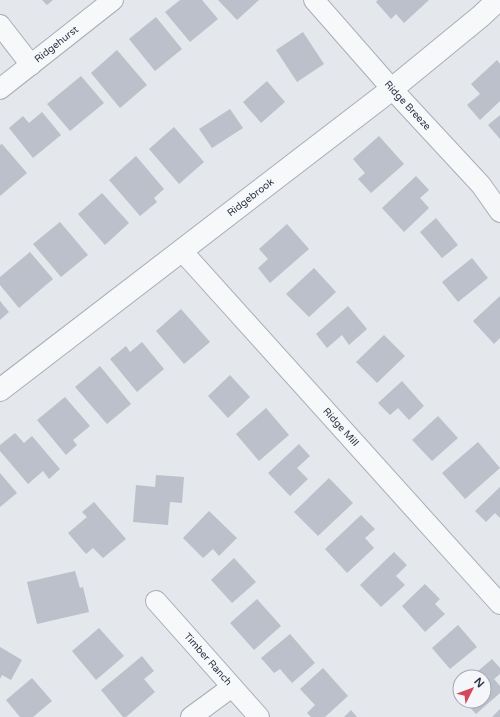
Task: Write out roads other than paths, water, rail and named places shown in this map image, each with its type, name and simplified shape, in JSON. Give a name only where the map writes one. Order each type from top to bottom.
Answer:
[{"type":"street","name":"Ridgehurst","points":[[0,88],[113,0]]},
{"type":"street","name":"Ridge Breeze","points":[[314,0],[392,89],[480,185],[500,212]]},
{"type":"street","name":"Ridgebrook","points":[[0,390],[392,89],[481,16],[498,0]]},
{"type":"street","points":[[0,25],[31,65]]},
{"type":"street","name":"Ridge Mill","points":[[182,251],[500,604]]},
{"type":"street","name":"Timber Ranch","points":[[156,602],[259,717]]},
{"type":"street","points":[[191,717],[232,686]]}]
